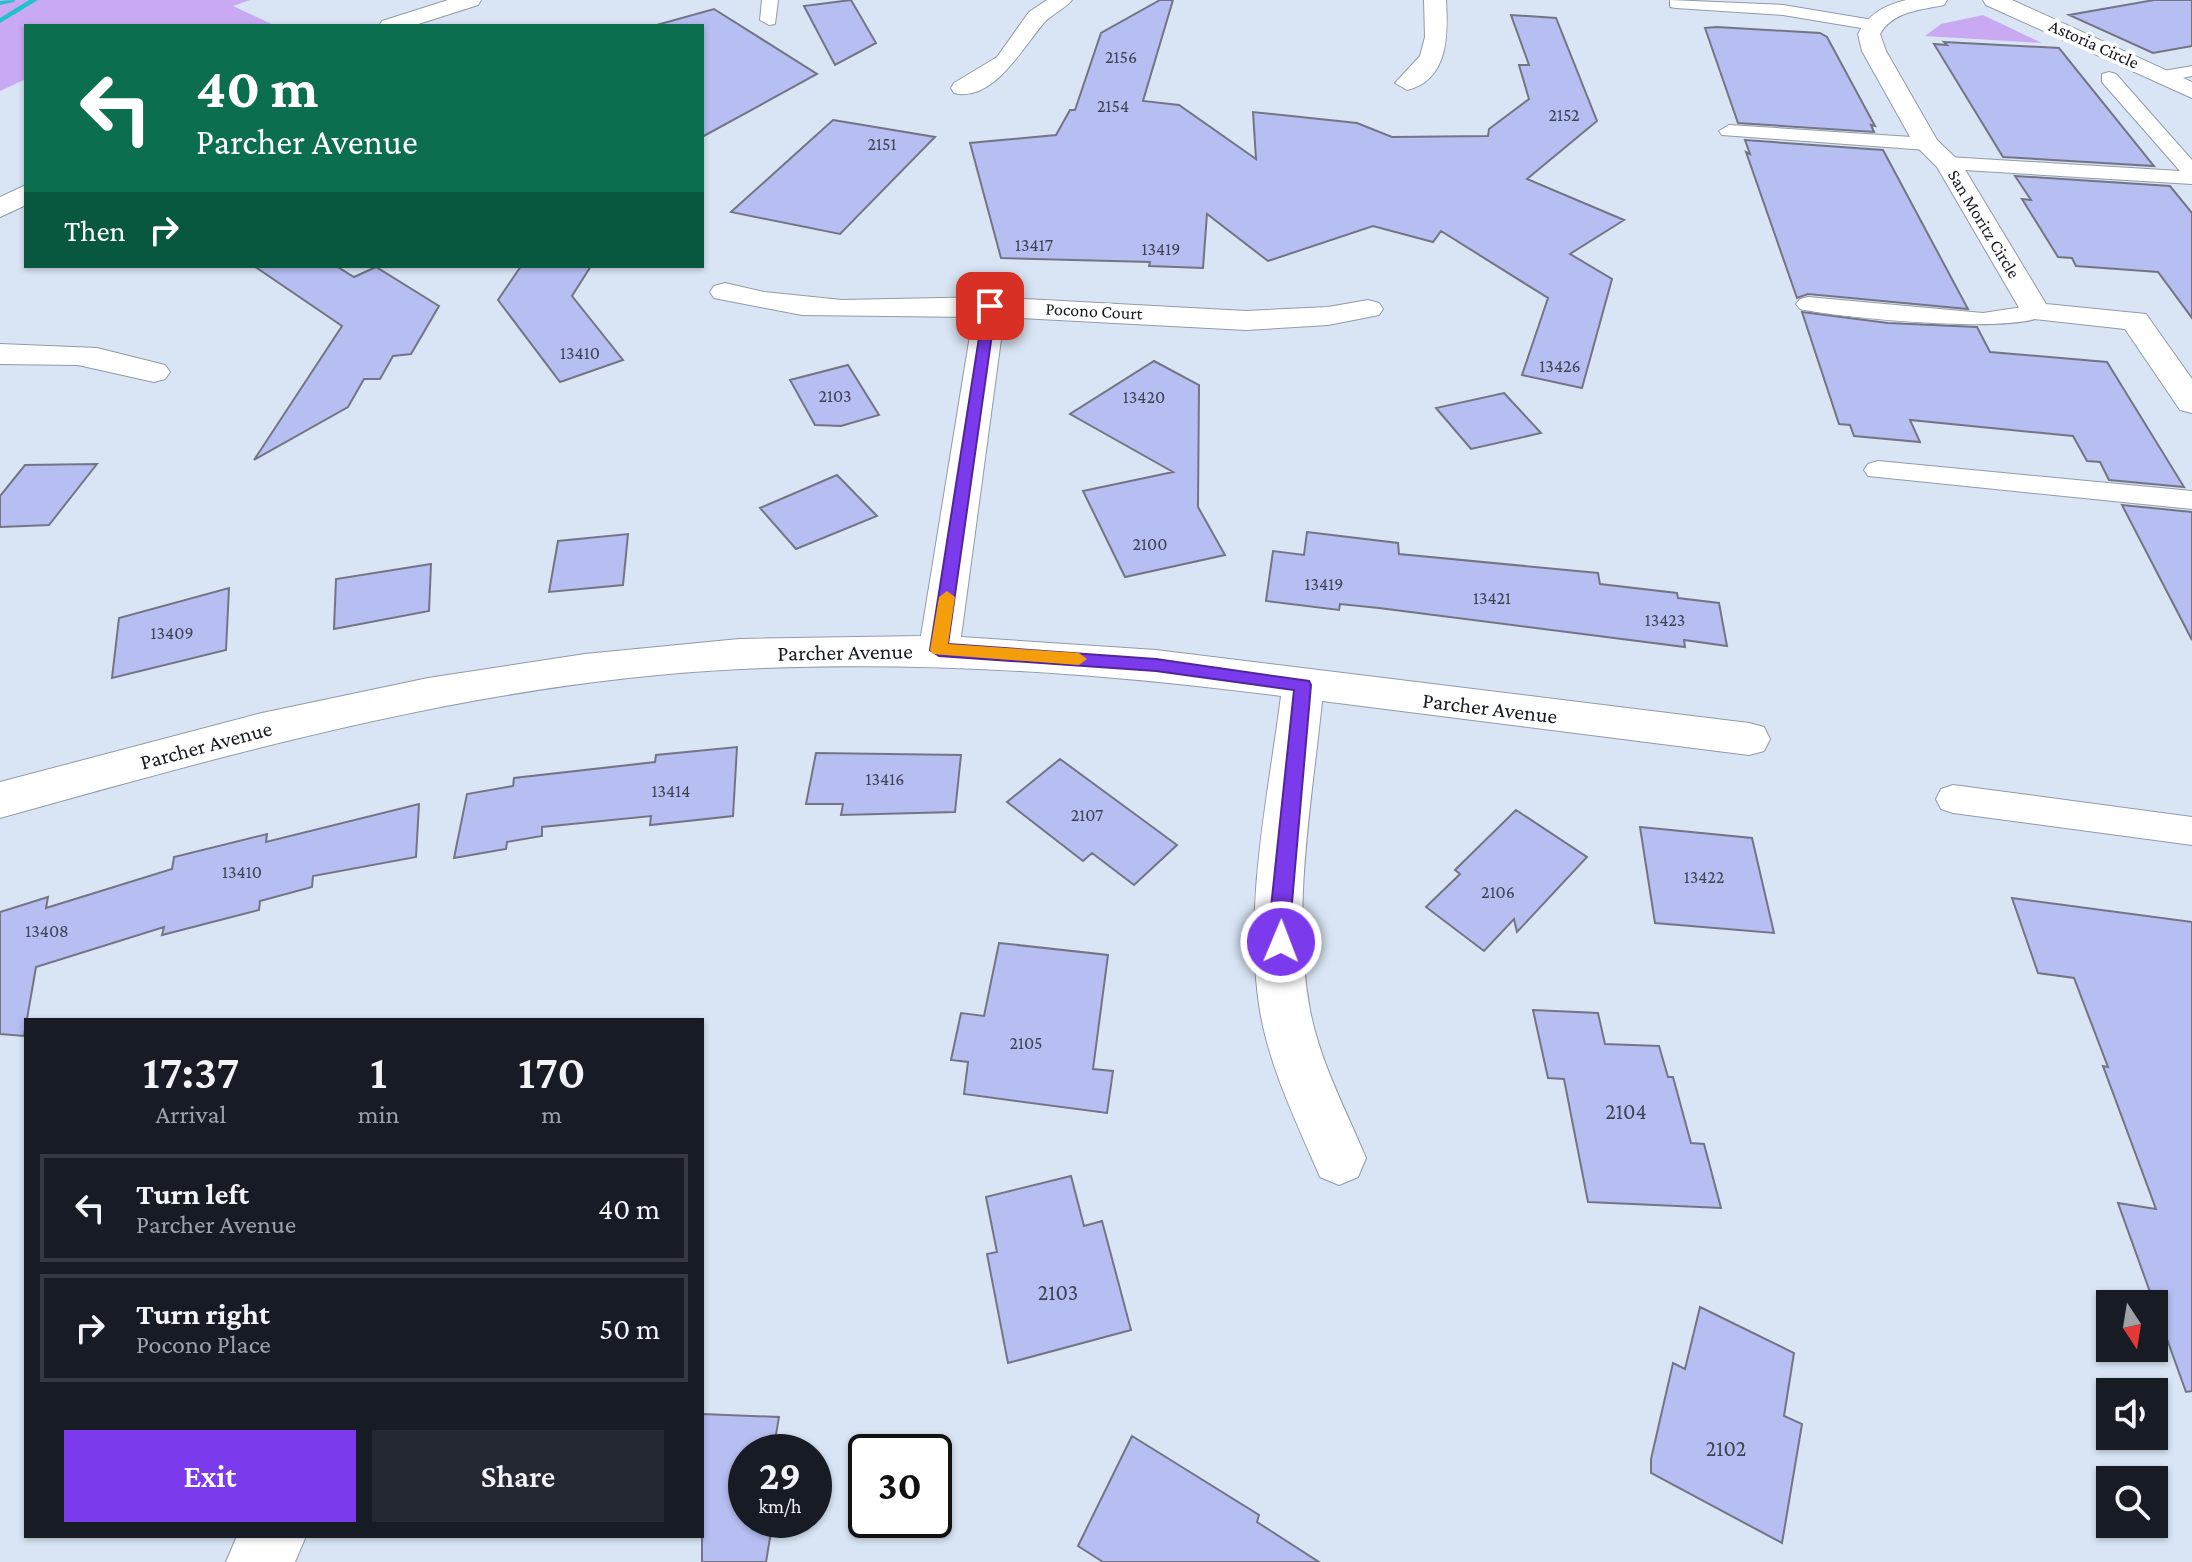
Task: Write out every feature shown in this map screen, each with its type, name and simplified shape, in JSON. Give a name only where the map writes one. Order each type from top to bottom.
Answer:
[{"type":"street","points":[[396,24],[470,0]]},
{"type":"street","points":[[963,88],[1005,62],[1037,17],[1061,0]]},
{"type":"street","points":[[1407,83],[1424,71],[1434,57],[1435,0]]},
{"type":"street","points":[[1873,25],[1896,9],[1936,0]]},
{"type":"street","name":"Astoria Circle","points":[[1994,0],[2192,91]]},
{"type":"street","name":"San Moritz Circle","points":[[1873,25],[1869,34],[1874,51],[1927,144],[1948,163],[2036,312]]},
{"type":"street","points":[[0,209],[24,194]]},
{"type":"street","name":"Pocono Court","points":[[725,292],[764,303],[808,309],[990,306],[1276,321],[1337,316],[1368,309]]},
{"type":"street","points":[[939,650],[990,306]]},
{"type":"street","points":[[2036,312],[2135,321],[2192,403]]},
{"type":"street","points":[[0,354],[85,354],[121,360],[154,372]]},
{"type":"street","name":"Parcher Avenue","points":[[0,800],[262,729],[428,693],[585,669],[739,654],[939,650],[1156,665],[1749,739]]},
{"type":"street","points":[[1303,685],[1280,917],[1282,992],[1302,1071],[1339,1158]]},
{"type":"street","points":[[259,1562],[272,1538]]},
{"type":"lane","points":[[769,20],[770,0]]},
{"type":"lane","points":[[1676,3],[1783,10],[1873,25]]},
{"type":"lane","points":[[2165,76],[2192,71]]},
{"type":"lane","points":[[2109,78],[2192,175]]},
{"type":"lane","points":[[1729,131],[1927,144]]},
{"type":"lane","points":[[1948,163],[2192,175]]},
{"type":"lane","points":[[1808,304],[1983,320],[2036,312]]},
{"type":"lane","points":[[1878,470],[2192,500]]},
{"type":"lane","points":[[1953,799],[2192,831]]},
{"type":"shaded area","points":[[0,0],[250,0],[233,6],[272,24],[24,24],[24,80],[0,91]]},
{"type":"shaded area","points":[[1983,15],[2042,43],[1925,36],[1941,24]]},
{"type":"building","points":[[851,0],[876,43],[835,65],[804,6]]},
{"type":"building","points":[[1160,0],[1173,0],[1143,101],[1179,105],[1256,159],[1253,112],[1357,123],[1392,137],[1488,136],[1489,129],[1529,99],[1519,65],[1529,65],[1511,15],[1556,18],[1597,121],[1527,179],[1624,220],[1570,254],[1612,279],[1582,388],[1522,375],[1548,298],[1441,231],[1433,242],[1373,226],[1268,261],[1207,214],[1203,268],[1149,266],[1150,262],[1001,258],[970,143],[1056,135],[1070,110],[1075,110],[1101,33]]},
{"type":"building","points":[[2154,0],[2192,0],[2192,46],[2153,53],[2069,15]]},
{"type":"building","points":[[714,9],[817,74],[704,136],[704,24],[660,24]]},
{"type":"building","points":[[1705,28],[1820,33],[1827,37],[1875,126],[1871,125],[1874,132],[1738,123]]},
{"type":"building","points":[[1944,42],[2059,48],[2154,166],[2003,157],[1934,44],[1947,45]]},
{"type":"building","points":[[833,120],[935,137],[840,234],[731,212]]},
{"type":"building","points":[[1745,140],[1883,150],[1968,309],[1808,294],[1797,298],[1746,152],[1750,154]]},
{"type":"building","points":[[2015,176],[2170,186],[2192,213],[2192,318],[2158,272],[2076,266],[2072,258],[2058,257],[2022,199],[2031,200]]},
{"type":"building","points":[[257,268],[339,268],[354,277],[378,268],[439,306],[411,354],[393,356],[380,379],[364,379],[348,407],[254,460],[342,326]]},
{"type":"building","points":[[520,268],[590,268],[572,296],[623,360],[560,382],[498,300]]},
{"type":"building","points":[[1802,312],[1888,323],[1977,327],[1990,352],[2107,362],[2184,487],[2109,480],[2100,462],[2087,461],[2073,436],[1910,420],[1920,442],[1854,436],[1850,425],[1839,424]]},
{"type":"building","points":[[1154,361],[1199,385],[1198,507],[1225,555],[1125,577],[1083,491],[1173,472],[1070,414]]},
{"type":"building","points":[[848,365],[879,415],[841,426],[815,425],[790,380]]},
{"type":"building","points":[[1504,393],[1541,433],[1471,449],[1436,408]]},
{"type":"building","points":[[97,464],[49,525],[0,527],[0,496],[25,465]]},
{"type":"building","points":[[837,475],[877,516],[796,549],[760,508]]},
{"type":"building","points":[[2122,505],[2192,512],[2192,640]]},
{"type":"building","points":[[1307,532],[1398,543],[1399,554],[1598,573],[1600,584],[1677,593],[1678,598],[1719,603],[1727,646],[1684,640],[1685,647],[1379,608],[1340,604],[1339,610],[1266,601],[1273,551],[1304,555]]},
{"type":"building","points":[[628,534],[623,585],[549,592],[558,541]]},
{"type":"building","points":[[431,564],[429,611],[334,629],[336,579]]},
{"type":"building","points":[[229,588],[226,650],[112,678],[119,618]]},
{"type":"building","points":[[737,747],[733,816],[650,825],[651,816],[542,827],[542,836],[507,842],[506,849],[454,858],[467,794],[513,786],[514,778],[655,762],[656,755]]},
{"type":"building","points":[[816,753],[961,755],[955,812],[841,815],[843,804],[806,804]]},
{"type":"building","points":[[1060,759],[1177,845],[1134,885],[1092,853],[1083,861],[1007,802]]},
{"type":"building","points":[[419,804],[416,857],[313,876],[312,887],[260,901],[259,910],[162,935],[164,927],[36,967],[27,1018],[24,1018],[24,1036],[0,1034],[0,912],[48,897],[46,908],[172,869],[174,857],[267,834],[266,842]]},
{"type":"building","points":[[1516,810],[1587,857],[1517,932],[1514,919],[1484,951],[1426,907],[1460,874],[1455,870]]},
{"type":"building","points":[[1640,827],[1752,838],[1774,933],[1655,923]]},
{"type":"building","points":[[2012,898],[2192,922],[2192,1391],[2186,1392],[2168,1342],[2168,1290],[2149,1290],[2118,1203],[2156,1209],[2103,1066],[2108,1067],[2074,978],[2038,973]]},
{"type":"building","points":[[999,943],[1108,955],[1093,1069],[1113,1071],[1107,1113],[964,1094],[968,1062],[951,1060],[961,1013],[984,1016]]},
{"type":"building","points":[[1533,1010],[1598,1013],[1605,1044],[1659,1046],[1668,1077],[1673,1077],[1691,1143],[1704,1144],[1721,1208],[1588,1202],[1564,1079],[1548,1078]]},
{"type":"building","points":[[1071,1176],[1084,1226],[1102,1221],[1131,1330],[1008,1363],[987,1254],[997,1252],[986,1197]]},
{"type":"building","points":[[1700,1307],[1794,1353],[1784,1416],[1802,1424],[1782,1543],[1651,1473],[1651,1459],[1673,1363],[1685,1369]]},
{"type":"building","points":[[704,1414],[779,1417],[776,1434],[728,1434],[728,1538],[770,1538],[766,1562],[702,1562]]},
{"type":"building","points":[[1132,1436],[1259,1515],[1257,1522],[1319,1562],[1103,1562],[1078,1546]]},
{"type":"waterway","points":[[0,3],[11,0]]},
{"type":"waterway","points":[[0,21],[34,0]]},
{"type":"slow traffic","points":[[947,597],[939,650],[993,651],[1079,659]]},
{"type":"route","points":[[990,306],[939,650],[993,651],[1156,665],[1303,685],[1280,917],[1281,942]]}]
